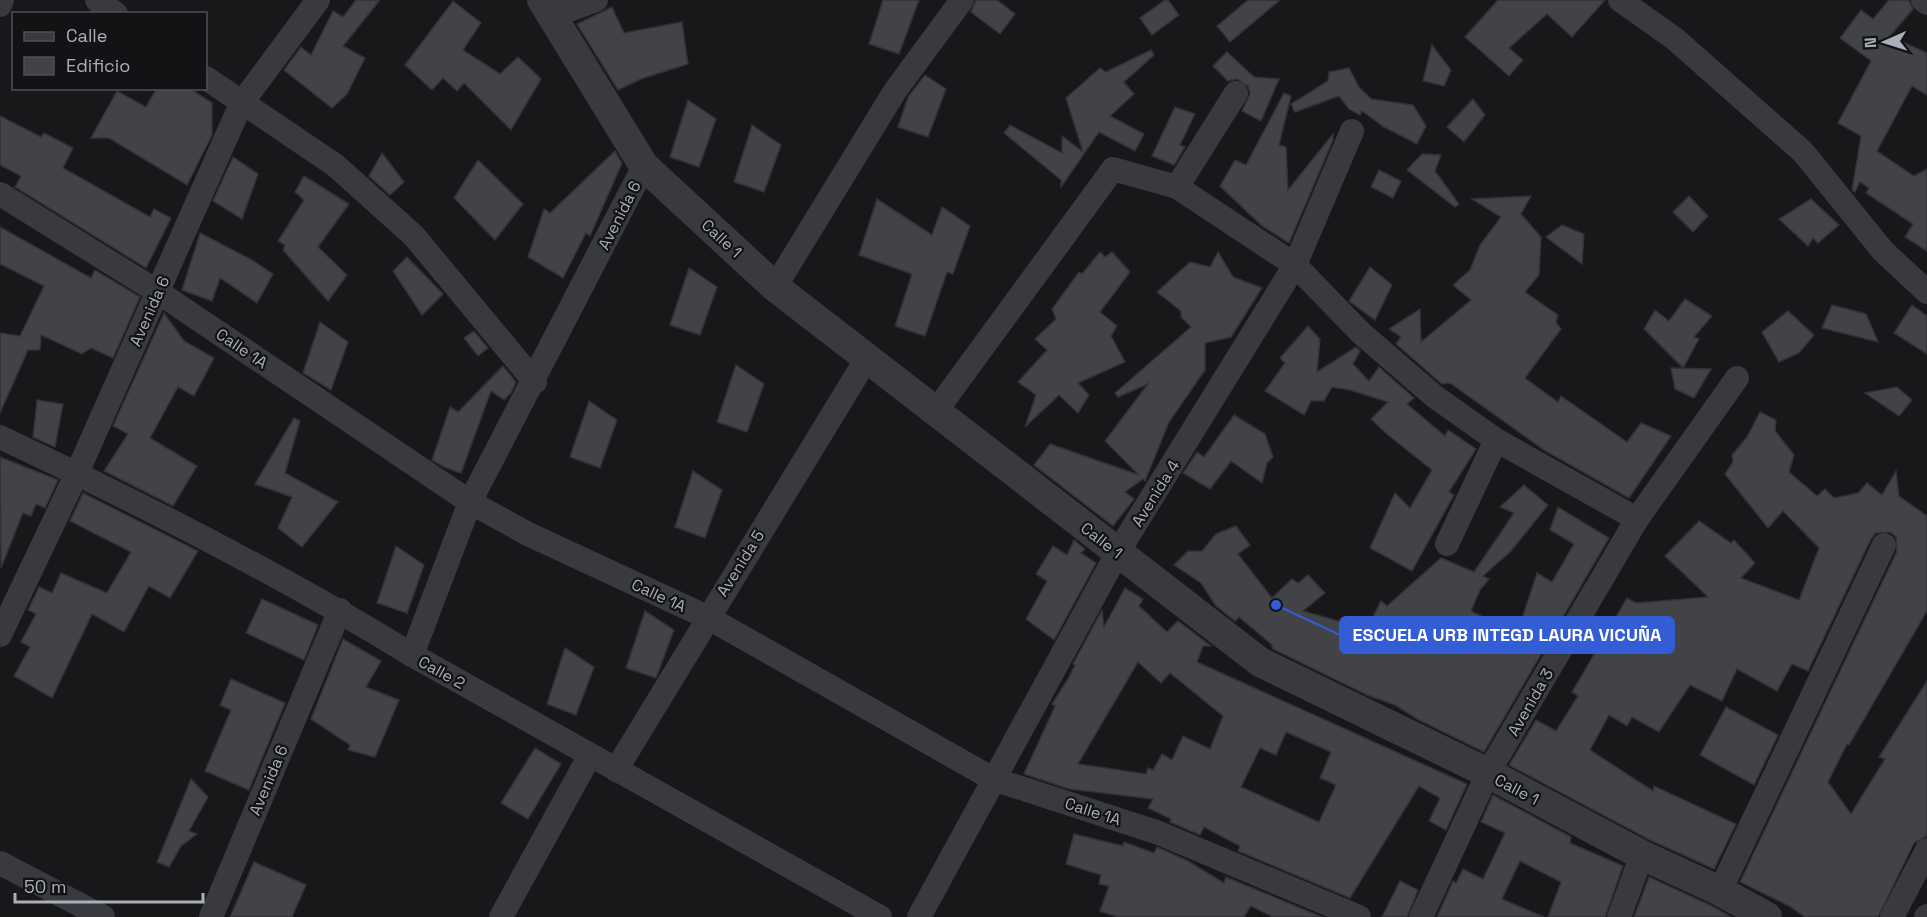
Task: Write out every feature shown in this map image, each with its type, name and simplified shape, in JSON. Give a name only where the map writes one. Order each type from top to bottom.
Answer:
[{"type":"street","points":[[0,5],[3,0]]},
{"type":"street","points":[[97,0],[113,12]]},
{"type":"street","name":"Avenida 6","points":[[0,635],[77,473],[241,104],[318,0]]},
{"type":"street","points":[[547,8],[596,0]]},
{"type":"street","points":[[776,287],[895,91],[962,0]]},
{"type":"street","points":[[1620,0],[1675,39],[1803,152],[1882,251],[1927,292]]},
{"type":"street","points":[[1923,0],[1927,3]]},
{"type":"street","name":"Calle 1","points":[[547,8],[644,166],[776,287],[1260,663],[1488,773],[1642,855],[1720,891],[1767,917]]},
{"type":"street","points":[[207,79],[241,104],[335,165],[414,236],[535,382]]},
{"type":"street","points":[[1177,187],[1236,93]]},
{"type":"street","name":"Avenida 4","points":[[919,917],[1118,552],[1295,265],[1352,131]]},
{"type":"street","name":"Avenida 6","points":[[412,655],[470,502],[535,382],[644,166]]},
{"type":"street","points":[[936,411],[1113,169],[1177,187],[1295,265],[1361,333],[1434,396],[1496,440],[1637,519]]},
{"type":"street","name":"Calle 1A","points":[[0,194],[158,292],[470,502],[528,534],[707,618],[993,778],[1159,833],[1359,917]]},
{"type":"street","name":"Avenida 5","points":[[616,770],[867,358]]},
{"type":"street","name":"Avenida 3","points":[[1421,917],[1488,773],[1637,519],[1737,378]]},
{"type":"street","name":"Calle 2","points":[[0,437],[77,473],[340,610],[412,655],[880,917]]},
{"type":"street","points":[[1447,544],[1496,440]]},
{"type":"street","points":[[1720,891],[1884,545]]},
{"type":"street","name":"Avenida 6","points":[[211,917],[340,610]]},
{"type":"street","points":[[501,917],[590,755]]},
{"type":"street","points":[[1892,917],[1927,850]]},
{"type":"street","points":[[1619,917],[1642,855]]},
{"type":"street","points":[[0,863],[103,917]]},
{"type":"building","points":[[356,0],[380,0],[343,46],[365,58],[347,94],[332,108],[284,70],[301,47],[311,55],[333,11],[343,17]]},
{"type":"building","points":[[883,0],[919,0],[899,54],[869,44]]},
{"type":"building","points":[[976,0],[997,0],[1015,14],[1000,34],[971,12]]},
{"type":"building","points":[[1168,0],[1179,15],[1152,35],[1140,18]]},
{"type":"building","points":[[1248,0],[1280,0],[1230,42],[1217,26]]},
{"type":"building","points":[[1498,0],[1605,0],[1572,37],[1547,14],[1509,48],[1523,60],[1509,76],[1465,37]]},
{"type":"building","points":[[1889,0],[1909,0],[1913,9],[1890,36],[1927,53],[1927,95],[1912,86],[1877,151],[1914,176],[1927,169],[1927,251],[1905,237],[1913,224],[1866,193],[1869,188],[1860,182],[1855,192],[1852,190],[1861,136],[1838,123],[1871,61],[1840,38],[1861,10],[1873,19]]},
{"type":"building","points":[[453,1],[481,23],[463,50],[500,74],[518,57],[541,79],[511,130],[464,83],[457,91],[443,78],[432,90],[405,65]]},
{"type":"building","points":[[612,7],[624,33],[682,22],[688,64],[641,79],[618,90],[577,24]]},
{"type":"building","points":[[1432,45],[1451,70],[1444,86],[1423,81]]},
{"type":"building","points":[[1151,50],[1154,55],[1124,82],[1134,94],[1110,116],[1144,134],[1135,151],[1099,132],[1061,187],[1061,180],[1004,133],[1010,125],[1062,153],[1062,136],[1083,152],[1066,98],[1100,68],[1106,72]]},
{"type":"building","points":[[1227,52],[1254,77],[1279,79],[1261,121],[1242,111],[1250,94],[1248,86],[1237,79],[1228,81],[1213,66]]},
{"type":"building","points":[[1349,68],[1359,87],[1371,99],[1413,105],[1426,126],[1417,144],[1384,127],[1362,111],[1360,115],[1349,109],[1339,96],[1295,112],[1291,104],[1328,81],[1329,72]]},
{"type":"building","points":[[925,75],[946,89],[928,137],[898,127],[908,97]]},
{"type":"building","points":[[156,90],[192,90],[212,103],[212,135],[187,185],[109,138],[91,138],[117,91],[146,107]]},
{"type":"building","points":[[1284,93],[1291,96],[1279,145],[1286,147],[1288,190],[1333,134],[1333,140],[1289,243],[1262,226],[1220,186],[1235,160],[1246,165]]},
{"type":"building","points":[[1473,99],[1485,115],[1464,142],[1447,127]]},
{"type":"building","points":[[688,100],[716,119],[699,167],[670,157]]},
{"type":"building","points":[[1175,107],[1195,114],[1180,145],[1185,147],[1174,165],[1152,156]]},
{"type":"building","points":[[0,116],[41,137],[44,133],[73,148],[63,168],[150,217],[154,209],[171,218],[146,268],[15,187],[21,176],[0,165]]},
{"type":"building","points":[[752,125],[781,145],[764,192],[734,182]]},
{"type":"building","points":[[615,151],[622,163],[590,236],[586,233],[563,278],[528,257],[544,209],[550,213]]},
{"type":"building","points":[[382,153],[404,182],[390,195],[369,176]]},
{"type":"building","points":[[1422,154],[1441,155],[1435,171],[1459,204],[1455,207],[1407,170]]},
{"type":"building","points":[[233,157],[258,174],[242,219],[213,201]]},
{"type":"building","points":[[478,160],[523,204],[495,240],[454,198]]},
{"type":"building","points":[[1379,170],[1401,181],[1393,198],[1371,187]]},
{"type":"building","points":[[304,176],[349,204],[318,247],[347,275],[328,301],[283,250],[285,245],[278,241],[304,200],[295,192]]},
{"type":"building","points":[[1531,196],[1521,214],[1541,237],[1539,275],[1525,292],[1558,315],[1556,322],[1561,329],[1525,378],[1558,402],[1561,396],[1627,442],[1641,423],[1671,436],[1629,498],[1544,450],[1450,383],[1442,384],[1396,344],[1401,337],[1389,329],[1420,309],[1421,342],[1471,300],[1453,285],[1470,270],[1480,245],[1501,217],[1472,199]]},
{"type":"building","points":[[1689,196],[1708,216],[1693,232],[1673,212]]},
{"type":"building","points":[[877,199],[932,235],[942,207],[970,226],[953,274],[947,272],[925,336],[895,326],[912,274],[859,255]]},
{"type":"building","points":[[1811,199],[1839,225],[1818,243],[1813,238],[1808,246],[1779,219]]},
{"type":"building","points":[[1562,225],[1584,234],[1582,264],[1546,237]]},
{"type":"building","points":[[0,227],[91,278],[95,270],[140,297],[113,358],[91,348],[82,354],[41,335],[40,350],[28,350],[0,413],[0,333],[20,336],[44,286],[0,264]]},
{"type":"building","points":[[200,233],[252,260],[273,274],[257,303],[220,278],[212,301],[182,290]]},
{"type":"building","points":[[1100,252],[1105,257],[1112,252],[1130,272],[1100,312],[1117,326],[1111,336],[1125,362],[1078,383],[1089,395],[1078,413],[1059,395],[1025,427],[1036,395],[1018,382],[1047,350],[1035,339],[1056,319],[1052,309],[1079,272],[1082,274]]},
{"type":"building","points":[[1218,252],[1233,277],[1262,288],[1231,337],[1205,343],[1205,370],[1169,422],[1145,481],[1143,479],[1125,492],[1134,499],[1113,526],[1034,465],[1050,444],[1139,475],[1105,441],[1148,384],[1118,397],[1115,393],[1191,327],[1181,317],[1181,311],[1157,292],[1190,262],[1210,267]]},
{"type":"building","points":[[407,257],[443,294],[422,315],[393,271]]},
{"type":"building","points":[[1370,267],[1392,285],[1375,320],[1349,301]]},
{"type":"building","points":[[689,268],[717,287],[700,335],[670,325]]},
{"type":"building","points":[[1685,299],[1712,316],[1694,337],[1699,339],[1683,368],[1644,329],[1655,310],[1669,321]]},
{"type":"building","points":[[1832,305],[1866,314],[1878,342],[1822,328]]},
{"type":"building","points":[[1912,305],[1927,316],[1927,354],[1894,333]]},
{"type":"building","points":[[1788,311],[1814,335],[1799,353],[1779,362],[1762,332]]},
{"type":"building","points":[[164,313],[184,341],[214,358],[194,396],[178,387],[150,438],[197,466],[173,506],[104,471],[128,434],[113,426]]},
{"type":"building","points":[[320,322],[348,342],[331,390],[303,373]]},
{"type":"building","points":[[1308,326],[1320,339],[1317,372],[1356,347],[1360,351],[1353,364],[1369,381],[1379,367],[1414,398],[1407,404],[1445,436],[1448,430],[1476,449],[1449,492],[1454,495],[1412,571],[1370,548],[1395,493],[1410,508],[1432,470],[1371,419],[1388,402],[1332,387],[1324,401],[1311,401],[1304,415],[1265,391],[1285,363],[1280,358]]},
{"type":"building","points":[[474,331],[488,348],[478,356],[464,338]]},
{"type":"building","points":[[736,365],[764,384],[747,432],[717,422]]},
{"type":"building","points":[[503,366],[516,382],[511,393],[504,400],[491,391],[461,473],[432,460],[450,407],[458,412]]},
{"type":"building","points":[[1671,368],[1711,369],[1694,398],[1675,389]]},
{"type":"building","points":[[1897,387],[1912,400],[1899,416],[1865,393]]},
{"type":"building","points":[[37,400],[63,404],[55,447],[33,437]]},
{"type":"building","points":[[589,401],[617,420],[600,468],[570,457]]},
{"type":"building","points":[[1760,412],[1776,420],[1775,431],[1794,455],[1789,472],[1817,496],[1825,489],[1834,498],[1858,493],[1867,483],[1882,495],[1896,471],[1899,496],[1927,516],[1927,611],[1849,745],[1847,744],[1828,782],[1851,814],[1885,759],[1879,757],[1927,681],[1927,836],[1914,843],[1878,917],[1805,917],[1789,906],[1740,882],[1897,551],[1896,537],[1890,532],[1876,533],[1871,539],[1808,671],[1792,664],[1777,691],[1737,669],[1722,701],[1690,685],[1659,732],[1632,717],[1627,726],[1609,715],[1590,750],[1653,791],[1654,786],[1736,824],[1714,869],[1650,840],[1509,765],[1536,720],[1556,731],[1578,696],[1572,692],[1627,598],[1636,603],[1708,597],[1665,556],[1699,521],[1731,543],[1734,540],[1755,563],[1741,578],[1799,600],[1819,548],[1783,511],[1768,528],[1725,474],[1733,462],[1732,455],[1747,437]]},
{"type":"building","points":[[1234,415],[1265,434],[1273,457],[1267,463],[1262,483],[1231,461],[1210,489],[1183,473],[1197,452],[1204,457]]},
{"type":"building","points":[[294,418],[300,421],[285,473],[338,502],[302,547],[278,528],[292,497],[255,484]]},
{"type":"building","points":[[0,457],[58,480],[45,508],[36,504],[31,516],[23,513],[1,568]]},
{"type":"building","points":[[693,471],[722,490],[705,538],[675,527]]},
{"type":"building","points":[[1524,485],[1548,505],[1511,551],[1483,576],[1489,579],[1480,590],[1471,611],[1517,634],[1537,573],[1552,582],[1574,544],[1550,530],[1558,507],[1609,538],[1484,752],[1417,719],[1395,705],[1367,695],[1273,649],[1271,644],[1239,617],[1235,621],[1216,606],[1201,583],[1174,565],[1188,551],[1202,551],[1216,534],[1236,526],[1250,545],[1238,554],[1272,598],[1292,579],[1298,583],[1308,575],[1325,593],[1303,611],[1367,629],[1381,601],[1387,606],[1441,558],[1474,572],[1514,513],[1500,507]]},
{"type":"building","points":[[83,493],[198,551],[170,598],[149,586],[124,632],[92,614],[52,698],[14,676],[30,647],[21,642],[36,614],[28,610],[39,587],[52,593],[61,573],[107,593],[131,552],[70,521]]},
{"type":"building","points":[[1074,540],[1085,549],[1081,553],[1096,563],[1054,640],[1026,619],[1047,581],[1036,574],[1053,546],[1067,555]]},
{"type":"building","points":[[396,546],[424,565],[407,613],[377,603]]},
{"type":"building","points":[[1125,588],[1143,599],[1139,606],[1167,632],[1178,621],[1211,646],[1203,646],[1197,662],[1467,784],[1446,830],[1429,821],[1440,798],[1419,786],[1350,898],[1238,851],[1240,846],[1204,827],[1200,835],[1170,822],[1171,819],[1148,808],[1153,799],[1069,789],[1024,774],[1055,706],[1052,704],[1068,679],[1075,665],[1073,664],[1102,610],[1104,627]],"holes":[[[1138,662],[1161,683],[1170,673],[1223,716],[1210,749],[1183,736],[1172,760],[1162,754],[1153,770],[1148,768],[1146,774],[1078,764]],[[1286,732],[1331,752],[1320,778],[1336,785],[1319,822],[1241,787],[1260,748],[1276,755]]]},
{"type":"building","points":[[262,599],[318,625],[304,660],[246,633]]},
{"type":"building","points":[[645,611],[674,630],[656,678],[626,668]]},
{"type":"building","points":[[343,639],[381,661],[366,687],[399,700],[375,757],[348,750],[350,745],[311,719]]},
{"type":"building","points":[[565,648],[594,667],[576,715],[547,704]]},
{"type":"building","points":[[231,679],[285,703],[249,790],[205,771],[231,710],[220,705]]},
{"type":"building","points":[[1726,707],[1778,735],[1754,785],[1700,755]]},
{"type":"building","points":[[535,748],[561,764],[528,819],[501,803]]},
{"type":"building","points":[[191,779],[208,797],[189,831],[197,834],[181,846],[169,867],[157,862]]},
{"type":"building","points":[[1493,795],[1571,837],[1570,843],[1623,866],[1605,917],[1548,917],[1561,882],[1520,861],[1502,899],[1544,917],[1437,917],[1453,881],[1456,883],[1463,869],[1483,879],[1505,833],[1481,822]]},
{"type":"building","points":[[1074,834],[1123,846],[1124,842],[1154,853],[1157,847],[1188,861],[1224,883],[1226,877],[1322,917],[1273,917],[1251,906],[1244,917],[1118,917],[1100,911],[1109,886],[1099,884],[1101,875],[1066,864]]},
{"type":"building","points":[[254,862],[306,885],[292,917],[230,917]]},
{"type":"building","points":[[1649,877],[1712,906],[1731,917],[1634,917]]},
{"type":"building","points":[[1400,881],[1418,890],[1407,917],[1382,917]]},
{"type":"place","name":"ESCUELA URB INTEGD LAURA VICUÑA","points":[[1276,605]]}]
